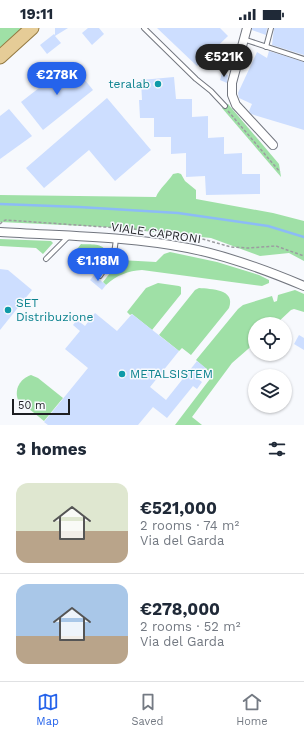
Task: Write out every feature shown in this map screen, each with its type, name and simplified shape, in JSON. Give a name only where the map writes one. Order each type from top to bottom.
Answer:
[{"type":"main road","points":[[0,57],[32,28]]},
{"type":"street","points":[[246,28],[232,83],[232,95],[236,105],[273,145]]},
{"type":"street","name":"VIALE CAPRONI","points":[[0,232],[116,239],[169,244],[226,257],[261,268],[304,286]]},
{"type":"lane","points":[[144,28],[225,106]]},
{"type":"lane","points":[[266,47],[271,28]]},
{"type":"lane","points":[[243,39],[304,59]]},
{"type":"lane","points":[[46,259],[69,236]]},
{"type":"lane","points":[[100,276],[116,249],[116,239]]},
{"type":"path","points":[[225,106],[280,172]]},
{"type":"green space","points":[[0,28],[25,28],[0,50]]},
{"type":"green space","points":[[228,104],[279,164],[281,177],[222,108]]},
{"type":"green space","points":[[173,174],[181,174],[185,181],[196,190],[196,199],[273,213],[304,221],[304,261],[289,253],[260,256],[211,238],[106,227],[0,222],[0,195],[156,197]]},
{"type":"green space","points":[[0,239],[51,241],[53,243],[43,254],[36,248],[0,246]]},
{"type":"green space","points":[[81,244],[103,247],[107,253],[106,260],[101,264],[91,266],[74,253]]},
{"type":"green space","points":[[170,252],[217,262],[259,275],[269,280],[269,283],[262,286],[142,270],[123,274],[106,285],[103,282],[120,260],[156,262],[164,254]]},
{"type":"green space","points":[[158,283],[179,286],[181,287],[181,294],[152,330],[132,314],[130,315],[127,312],[146,288]]},
{"type":"green space","points":[[199,288],[221,291],[229,297],[230,302],[229,308],[191,355],[182,348],[179,351],[159,335],[195,290]]},
{"type":"green space","points":[[295,290],[304,294],[304,312],[294,309],[284,317],[248,317],[248,349],[232,363],[192,417],[202,425],[175,425],[213,375],[196,360],[238,309],[243,305],[272,296],[274,302],[277,301],[278,295]]},
{"type":"green space","points":[[31,375],[38,378],[63,398],[44,421],[18,400],[17,388],[24,379]]},
{"type":"building","points":[[55,28],[68,28],[55,36],[61,43],[47,54],[40,45],[54,34],[55,35]]},
{"type":"building","points":[[88,28],[99,28],[104,34],[92,45],[82,33]]},
{"type":"building","points":[[157,28],[220,28],[228,36],[197,66]]},
{"type":"building","points":[[252,28],[267,28],[266,35],[252,30]]},
{"type":"building","points":[[274,28],[304,28],[304,55],[272,45]]},
{"type":"building","points":[[269,51],[304,62],[304,130],[251,114],[249,111],[252,104],[239,98],[238,93],[257,52],[267,58]]},
{"type":"building","points":[[71,63],[93,90],[43,130],[21,102]]},
{"type":"building","points":[[222,73],[228,75],[227,83],[220,80]]},
{"type":"building","points":[[174,77],[176,99],[192,99],[192,117],[208,116],[208,138],[224,137],[224,154],[242,153],[242,174],[260,174],[260,194],[206,195],[205,176],[186,177],[186,153],[171,154],[171,137],[154,137],[154,118],[140,118],[139,100],[142,100],[141,80]]},
{"type":"building","points":[[107,98],[151,150],[115,181],[89,150],[44,188],[26,168]]},
{"type":"building","points":[[9,109],[32,136],[0,159],[0,116]]},
{"type":"building","name":"SET Distribuzione","points":[[0,269],[8,270],[32,290],[0,330]]},
{"type":"building","points":[[94,275],[106,285],[102,290],[90,280]]},
{"type":"building","name":"METALSISTEM","points":[[95,313],[117,331],[132,314],[179,351],[150,387],[166,400],[197,361],[207,369],[198,379],[202,382],[197,389],[193,386],[167,418],[153,407],[138,425],[48,425],[44,422],[88,368],[65,349],[80,331],[73,325],[77,320],[85,326]]},
{"type":"building","points":[[299,335],[304,338],[304,350],[294,344]]},
{"type":"waterway","points":[[0,204],[178,213],[268,226],[304,237]]},
{"type":"place","name":"teralab","points":[[158,84]]},
{"type":"place","name":"SET Distribuzione","points":[[8,310]]},
{"type":"place","name":"METALSISTEM","points":[[122,374]]}]
